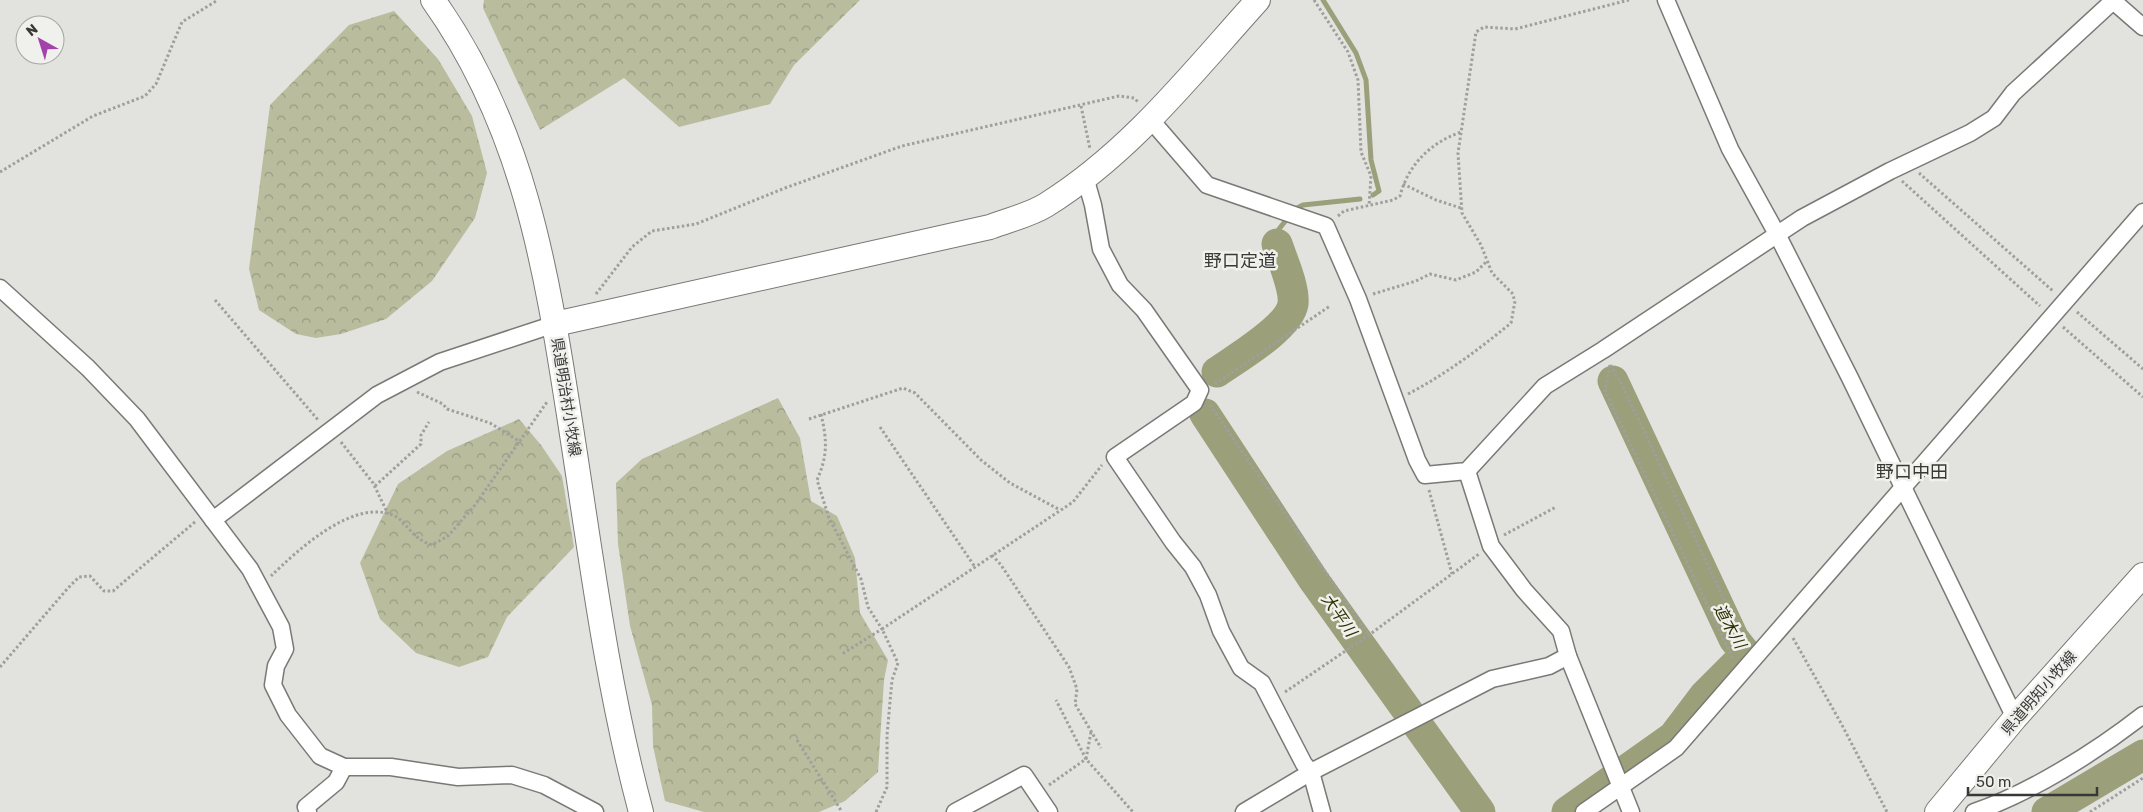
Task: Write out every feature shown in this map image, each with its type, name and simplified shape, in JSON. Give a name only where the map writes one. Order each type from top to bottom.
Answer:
[{"type":"main road","name":"県道明治村小牧線","points":[[433,0],[478,75],[512,152],[533,220],[555,324],[617,718],[641,812]]},
{"type":"main road","points":[[555,324],[990,227],[1045,206],[1094,171],[1133,139],[1258,0]]},
{"type":"main road","name":"県道明知小牧線","points":[[1944,804],[2015,718],[2143,576]]},
{"type":"street","points":[[1666,0],[1730,150],[1778,236],[2015,718]]},
{"type":"street","points":[[1151,118],[1207,186],[1326,226],[1358,299],[1417,460],[1425,475],[1467,471],[1545,386],[1606,358],[1802,218],[1890,171],[1970,133],[1994,118],[2013,93],[2112,0],[2143,27]]},
{"type":"street","points":[[1094,171],[1093,206],[1101,249],[1120,286],[1144,310],[1200,390],[1194,404],[1115,457],[1173,542],[1193,567],[1208,595],[1221,631],[1241,668],[1262,683],[1273,700],[1304,764],[1311,772],[1322,812]]},
{"type":"street","points":[[1584,812],[1676,748],[2143,212]]},
{"type":"street","points":[[0,288],[88,368],[137,419],[250,569],[281,627],[285,649],[276,666],[273,685],[288,715],[320,756],[344,767],[391,768],[458,777],[512,775],[544,785],[595,812]]},
{"type":"street","points":[[210,516],[377,396],[440,362],[555,324]]},
{"type":"street","points":[[1467,471],[1491,546],[1524,590],[1562,632],[1568,656],[1631,812]]},
{"type":"street","points":[[1244,812],[1311,772],[1492,679],[1549,666],[1568,656]]},
{"type":"street","points":[[1944,804],[1972,812],[1998,804],[2050,776],[2143,715]]},
{"type":"street","points":[[308,812],[306,807],[336,782],[344,767]]},
{"type":"street","points":[[955,812],[1024,775],[1049,812]]},
{"type":"path","points":[[0,172],[93,116],[145,96],[156,84],[182,22],[218,0]]},
{"type":"path","points":[[1314,0],[1348,52],[1358,80],[1361,152],[1371,176],[1369,206]]},
{"type":"path","points":[[1396,400],[1438,378],[1469,357],[1511,323],[1515,301],[1512,293],[1492,273],[1481,244],[1462,213],[1461,208],[1458,153],[1476,32],[1484,26],[1515,29],[1629,0]]},
{"type":"path","points":[[606,279],[632,247],[652,231],[696,224],[786,188],[902,146],[1119,96],[1134,98],[1151,118]]},
{"type":"path","points":[[1081,106],[1094,171]]},
{"type":"path","points":[[1326,226],[1344,211],[1393,200],[1400,196],[1403,184],[1416,160],[1434,146],[1461,132]]},
{"type":"path","points":[[1908,163],[2143,369]]},
{"type":"path","points":[[1890,171],[2051,317],[2143,397]]},
{"type":"path","points":[[1403,184],[1436,200],[1461,208]]},
{"type":"path","points":[[1358,299],[1416,281],[1430,274],[1456,280],[1476,272],[1487,261]]},
{"type":"path","points":[[215,300],[330,431],[374,486],[388,514]]},
{"type":"path","points":[[1330,306],[1221,382],[1200,390],[1369,635]]},
{"type":"path","points":[[1606,358],[1621,383],[1743,642],[1755,657]]},
{"type":"path","points":[[1606,358],[1605,391],[1733,660]]},
{"type":"path","points":[[395,386],[420,392],[443,404],[447,409],[490,423],[519,441]]},
{"type":"path","points":[[809,419],[903,388],[915,393],[988,466],[1010,483],[1060,510]]},
{"type":"path","points":[[260,587],[321,534],[340,522],[376,510],[395,516],[419,541],[432,545],[448,536],[475,505],[547,401],[567,398]]},
{"type":"path","points":[[821,414],[826,438],[825,462],[817,480],[830,518],[861,579],[868,607],[882,629],[898,662],[892,680],[886,735],[887,787],[876,812]]},
{"type":"path","points":[[374,486],[421,444],[421,435],[429,422]]},
{"type":"path","points":[[880,427],[975,567]]},
{"type":"path","points":[[842,654],[1074,502],[1102,465],[1115,457]]},
{"type":"path","points":[[1425,475],[1452,574]]},
{"type":"path","points":[[1273,700],[1369,635],[1491,546],[1500,537],[1556,507]]},
{"type":"path","points":[[0,667],[56,600],[80,577],[90,576],[104,591],[113,591],[210,516]]},
{"type":"path","points":[[992,556],[1001,565],[1069,667],[1077,689],[1075,704],[1102,748]]},
{"type":"path","points":[[1784,623],[1842,725],[1887,812]]},
{"type":"path","points":[[1056,700],[1086,759],[1133,812]]},
{"type":"path","points":[[1037,794],[1086,759],[1091,732]]},
{"type":"path","points":[[797,740],[842,812]]},
{"type":"path","points":[[2090,812],[2143,778]]},
{"type":"green space","points":[[484,0],[860,0],[794,65],[770,104],[679,127],[624,78],[540,130],[483,8]]},
{"type":"green space","points":[[394,11],[438,59],[472,116],[487,173],[475,218],[432,281],[386,319],[341,334],[316,338],[296,334],[259,310],[249,269],[270,105],[349,25]]},
{"type":"green space","points":[[778,398],[800,438],[811,501],[837,516],[855,558],[860,613],[888,660],[884,680],[878,772],[845,801],[819,812],[704,812],[665,801],[653,746],[652,705],[630,626],[618,544],[616,483],[642,459]]},
{"type":"green space","points":[[519,419],[541,445],[562,476],[574,547],[507,617],[488,657],[459,667],[416,653],[380,619],[360,563],[398,484],[447,451]]},
{"type":"waterway","points":[[1323,0],[1356,53],[1366,80],[1371,160],[1379,191],[1373,195]]},
{"type":"waterway","points":[[1293,210],[1303,205],[1360,199]]},
{"type":"waterway","points":[[1277,244],[1279,229],[1287,219]]},
{"type":"waterway","name":"大平川","points":[[1217,372],[1261,342],[1282,323],[1289,313],[1293,304],[1292,290],[1277,244]]},
{"type":"waterway","name":"道木川","points":[[1567,812],[1673,737],[1704,696],[1746,654],[1734,639],[1613,381]]},
{"type":"waterway","name":"大平川","points":[[1205,414],[1313,579],[1480,812]]},
{"type":"waterway","points":[[2047,812],[2143,755]]},
{"type":"district","name":"野口定道","points":[[1240,261]]},
{"type":"district","name":"野口中田","points":[[1912,472]]}]
